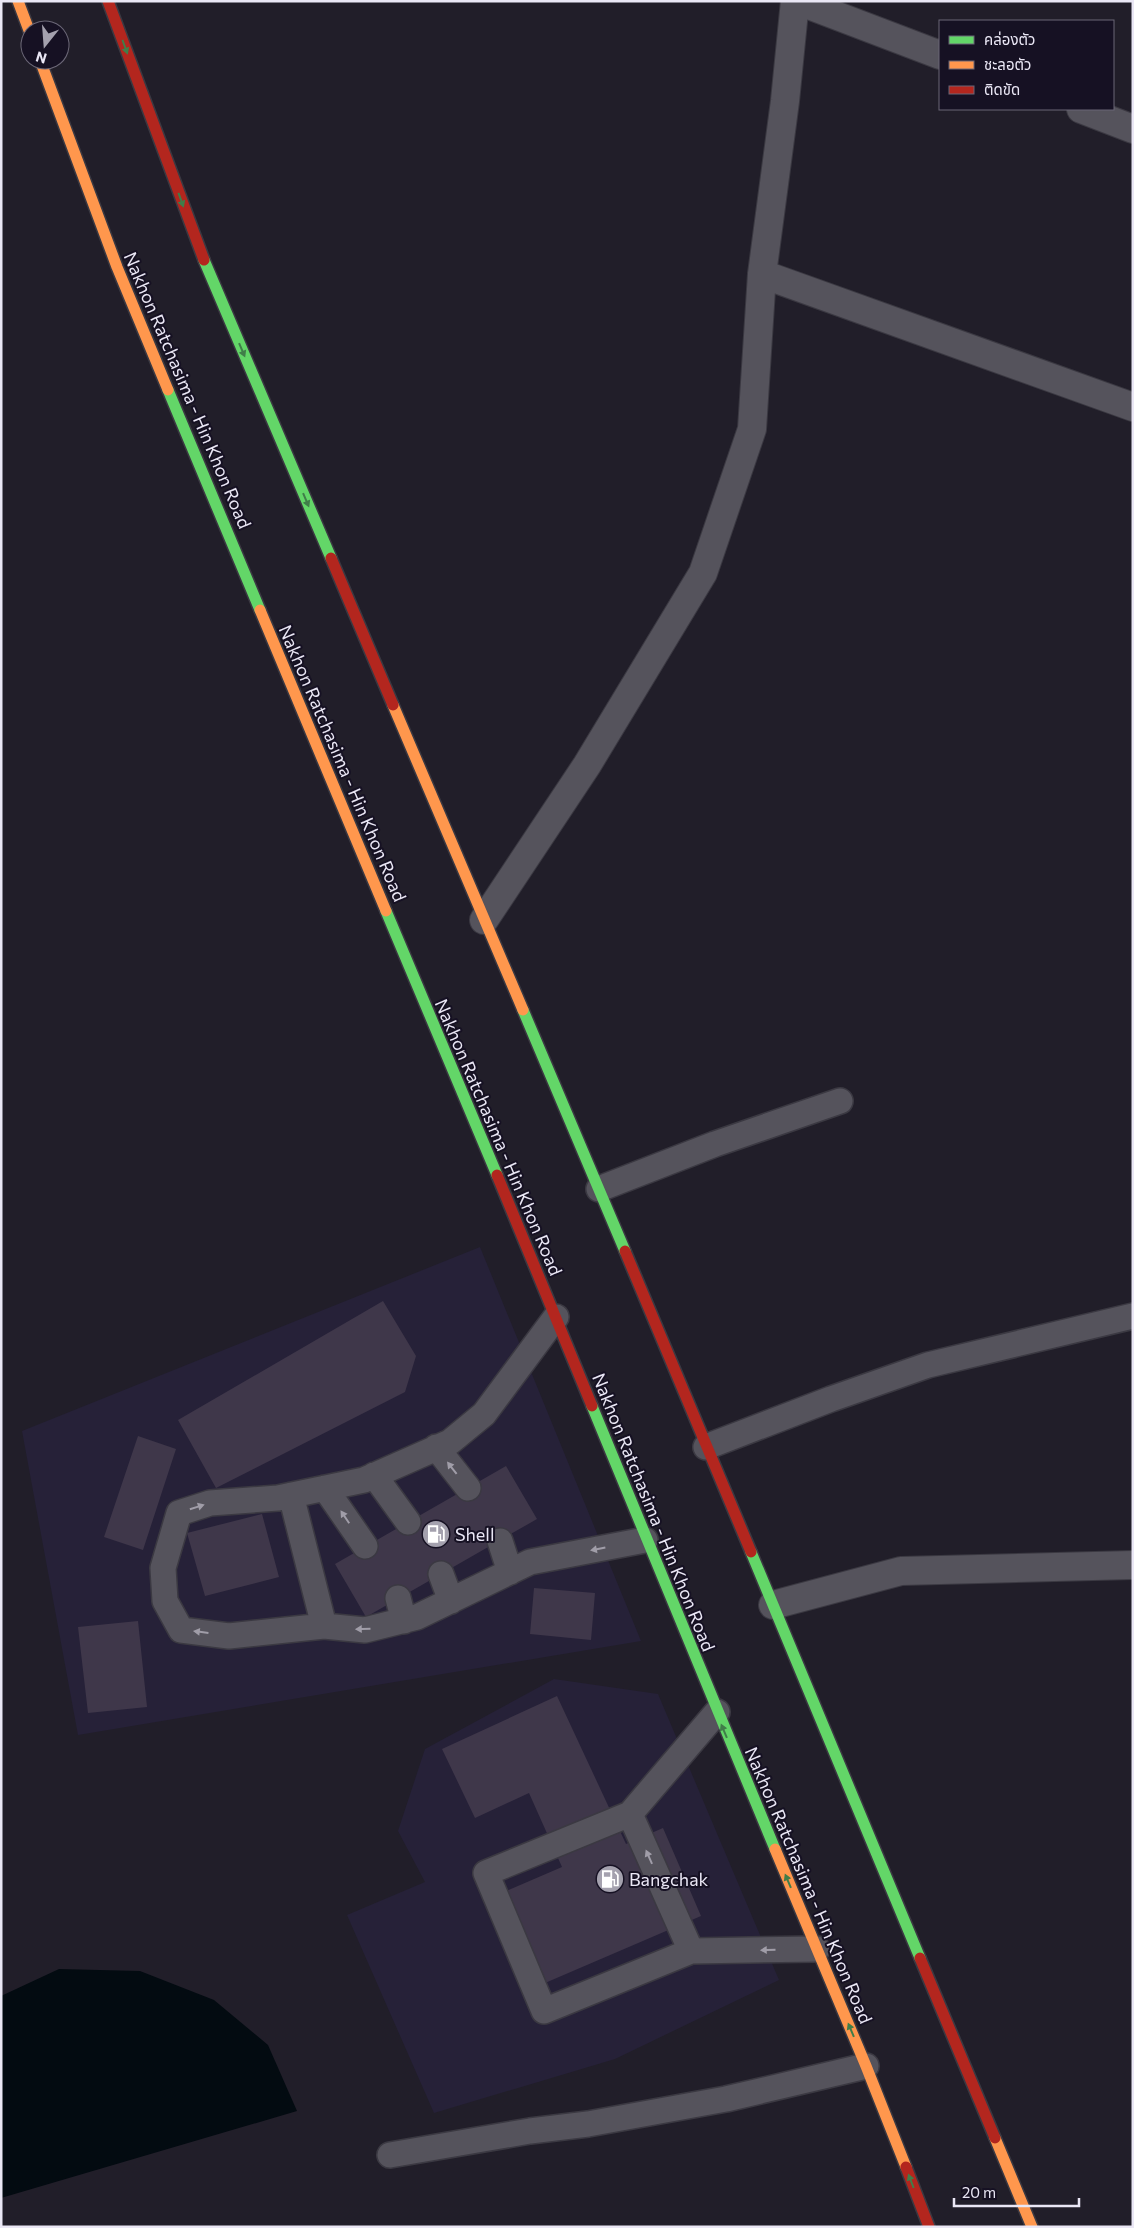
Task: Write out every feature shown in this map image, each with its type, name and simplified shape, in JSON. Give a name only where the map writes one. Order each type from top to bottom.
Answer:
[{"type":"main road","points":[[18,1],[25,20]]},
{"type":"main road","points":[[108,1],[195,239],[599,1189],[1032,2227]]},
{"type":"main road","name":"Nakhon Ratchasima - Hin Khon Road","points":[[44,70],[117,267],[556,1317],[716,1712],[866,2066],[929,2227]]},
{"type":"street","points":[[484,920],[587,765],[703,573],[752,429],[762,274],[796,1],[939,55]]},
{"type":"street","points":[[1084,110],[1133,128]]},
{"type":"street","points":[[762,274],[1133,407]]},
{"type":"street","points":[[773,1605],[901,1571],[1133,1565]]},
{"type":"lane","points":[[599,1189],[715,1144],[840,1102]]},
{"type":"lane","points":[[706,1447],[831,1399],[928,1365],[1133,1316]]},
{"type":"lane","points":[[556,1317],[484,1414],[450,1442],[364,1480],[291,1495],[210,1503],[179,1513],[163,1568],[165,1601],[181,1630],[229,1636],[324,1626],[365,1630],[401,1610],[450,1601],[530,1562],[646,1540]]},
{"type":"lane","points":[[436,1447],[468,1488]]},
{"type":"lane","points":[[374,1475],[408,1522]]},
{"type":"lane","points":[[325,1488],[365,1546]]},
{"type":"lane","points":[[291,1495],[324,1626]]},
{"type":"lane","points":[[500,1540],[510,1572]]},
{"type":"lane","points":[[441,1574],[450,1601]]},
{"type":"lane","points":[[716,1712],[630,1814],[486,1873],[544,2011],[691,1951],[817,1949]]},
{"type":"lane","points":[[630,1814],[691,1951]]},
{"type":"lane","points":[[390,2155],[530,2131],[588,2124],[717,2101],[866,2066]]},
{"type":"shaded area","points":[[480,1247],[641,1641],[78,1735],[22,1431]]},
{"type":"shaded area","points":[[554,1679],[658,1694],[779,1980],[615,2059],[434,2113],[347,1915],[425,1882],[398,1831],[425,1749]]},
{"type":"shaded area","points":[[59,1969],[140,1971],[214,2000],[268,2045],[297,2111],[1,2198],[1,1996]]},
{"type":"building","points":[[383,1301],[416,1356],[405,1392],[216,1488],[178,1420]]},
{"type":"building","points":[[138,1436],[176,1449],[143,1550],[104,1537]]},
{"type":"building","points":[[506,1466],[537,1519],[366,1617],[335,1564]]},
{"type":"building","points":[[262,1514],[279,1577],[205,1596],[187,1533]]},
{"type":"building","points":[[534,1588],[595,1593],[591,1640],[530,1634]]},
{"type":"building","points":[[138,1621],[147,1707],[88,1713],[78,1627]]},
{"type":"building","name":"Bangchak","points":[[557,1696],[626,1844],[663,1828],[701,1916],[545,1983],[506,1891],[562,1867],[529,1793],[475,1818],[442,1749]]},
{"type":"traffic: fast","points":[[204,260],[331,558]]},
{"type":"traffic: fast","points":[[168,390],[260,610]]},
{"type":"traffic: fast","points":[[386,911],[497,1175]]},
{"type":"traffic: fast","points":[[523,1010],[625,1251]]},
{"type":"traffic: fast","points":[[592,1406],[775,1849]]},
{"type":"traffic: fast","points":[[751,1552],[920,1958]]},
{"type":"traffic: slow","points":[[18,1],[25,20]]},
{"type":"traffic: slow","points":[[44,70],[117,267],[168,390]]},
{"type":"traffic: slow","points":[[260,610],[386,911]]},
{"type":"traffic: slow","points":[[393,705],[523,1010]]},
{"type":"traffic: slow","points":[[775,1849],[906,2167]]},
{"type":"traffic: slow","points":[[995,2138],[1032,2227]]},
{"type":"traffic: jam","points":[[108,1],[204,260]]},
{"type":"traffic: jam","points":[[331,558],[393,705]]},
{"type":"traffic: jam","points":[[497,1175],[592,1406]]},
{"type":"traffic: jam","points":[[625,1251],[751,1552]]},
{"type":"traffic: jam","points":[[920,1958],[995,2138]]},
{"type":"traffic: jam","points":[[906,2167],[929,2227]]},
{"type":"place","name":"Shell","points":[[436,1534]]},
{"type":"place","name":"Bangchak","points":[[610,1879]]}]
